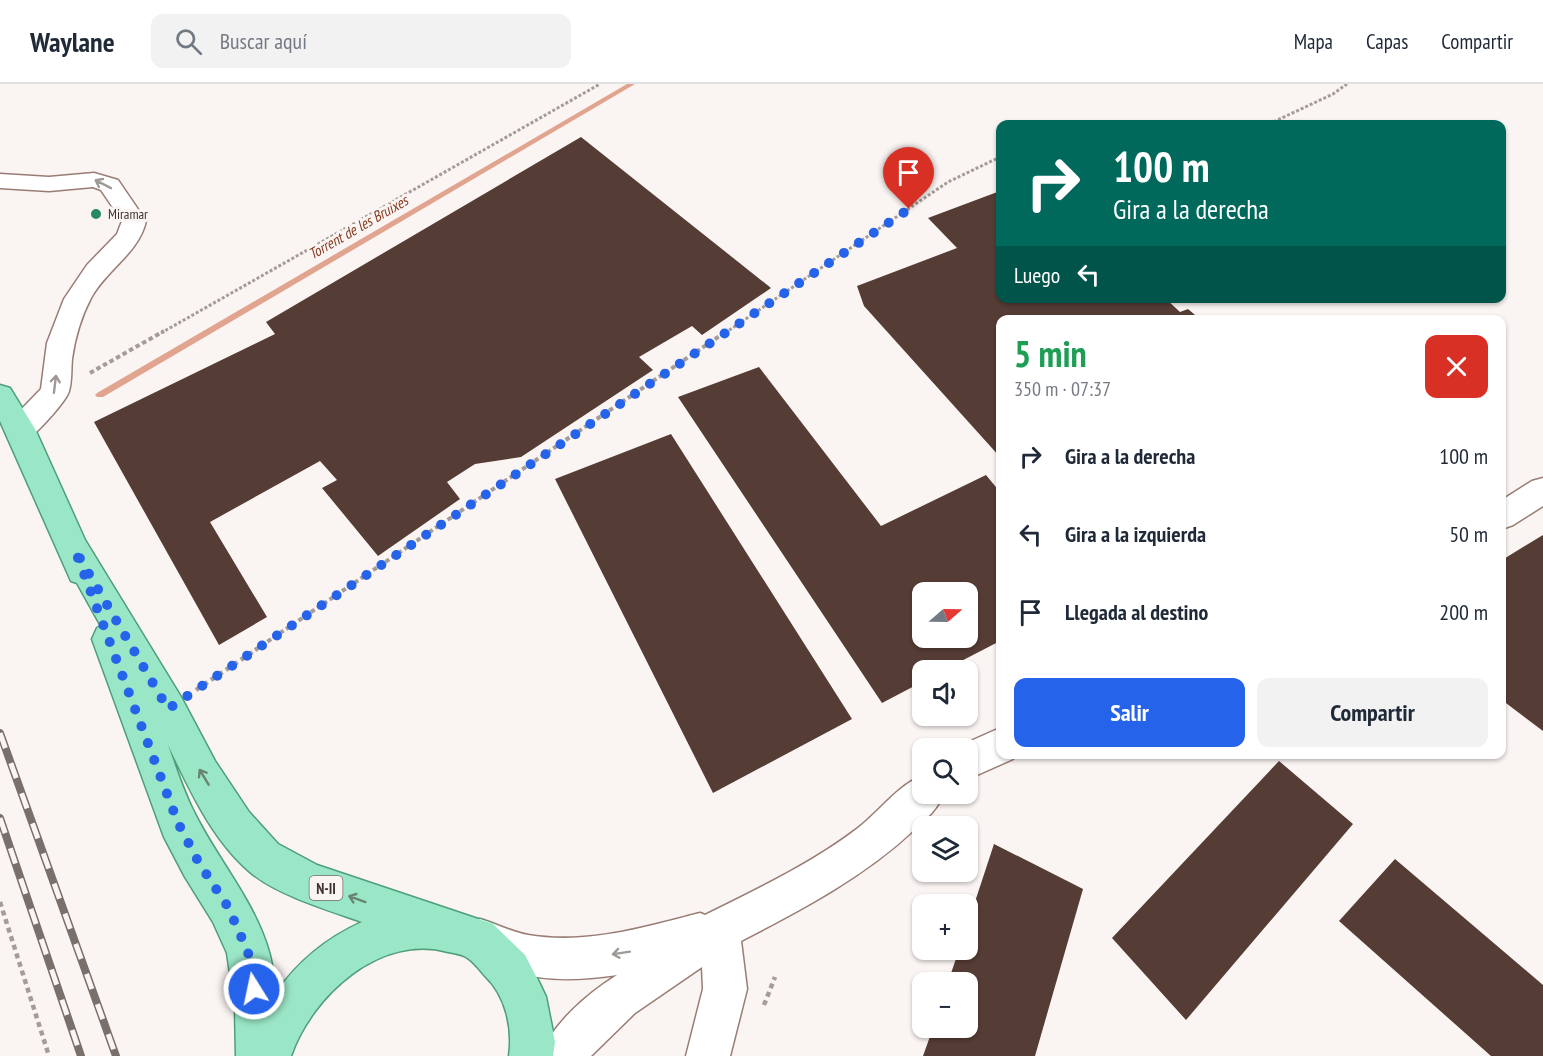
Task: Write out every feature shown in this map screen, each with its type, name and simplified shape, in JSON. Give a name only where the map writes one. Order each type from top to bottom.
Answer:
[{"type":"main road","name":"N-II","points":[[0,396],[20,429],[75,550],[178,823],[199,863],[228,907],[248,952],[257,1008],[258,1056]]},
{"type":"main road","name":"N-II","points":[[75,550],[168,709],[202,774],[229,818],[264,858],[307,882],[431,926],[478,939],[510,969],[524,998],[533,1041],[531,1056]]},
{"type":"main road","name":"N-II","points":[[269,1056],[289,1011],[316,977],[345,954],[380,935],[431,926]]},
{"type":"street","points":[[0,181],[49,184],[94,180],[110,185],[134,221],[133,233],[98,269],[77,300],[66,325],[56,358],[55,392],[20,429]]},
{"type":"street","points":[[1506,513],[1543,490]]},
{"type":"street","points":[[978,756],[996,748]]},
{"type":"street","points":[[562,1056],[572,1043],[620,998],[719,930],[800,889],[872,842],[913,804]]},
{"type":"street","points":[[478,939],[529,956],[566,957],[622,954],[719,930]]},
{"type":"street","points":[[708,1056],[724,989],[719,930]]},
{"type":"path","points":[[55,392],[600,84]]},
{"type":"path","points":[[1278,120],[1333,94],[1347,84]]},
{"type":"path","points":[[168,709],[948,182],[996,159]]},
{"type":"path","points":[[0,902],[49,1056]]},
{"type":"building","points":[[581,137],[771,288],[702,335],[692,326],[639,357],[653,370],[521,457],[475,464],[447,482],[460,499],[378,556],[322,488],[337,480],[320,461],[210,522],[267,617],[219,645],[94,422],[275,334],[266,322]]},
{"type":"building","points":[[996,192],[996,303],[1170,303],[1180,312],[1188,309],[1195,315],[996,315],[996,453],[864,306],[857,286],[957,248],[928,218]]},
{"type":"building","points":[[759,367],[881,526],[986,475],[996,487],[996,643],[963,660],[912,660],[912,687],[882,703],[678,397]]},
{"type":"building","points":[[671,434],[852,719],[713,793],[555,479]]},
{"type":"building","points":[[1543,535],[1543,731],[1506,703],[1506,558]]},
{"type":"building","points":[[1279,761],[1353,824],[1186,1020],[1112,938]]},
{"type":"building","points":[[994,844],[1083,889],[1035,1056],[923,1056],[929,1038],[978,1038],[978,972],[951,972],[956,960],[978,960],[978,894]]},
{"type":"building","points":[[1395,859],[1543,985],[1543,1056],[1491,1056],[1339,921]]},
{"type":"waterway","name":"Torrent de les Bruixes","points":[[100,395],[632,84]]},
{"type":"railway","points":[[0,733],[116,1056]]},
{"type":"railway","points":[[0,818],[81,1056]]},
{"type":"place","name":"Miramar","points":[[96,214]]},
{"type":"route","points":[[254,989],[248,952],[228,907],[199,863],[178,823],[75,550],[168,709],[909,209]]}]
